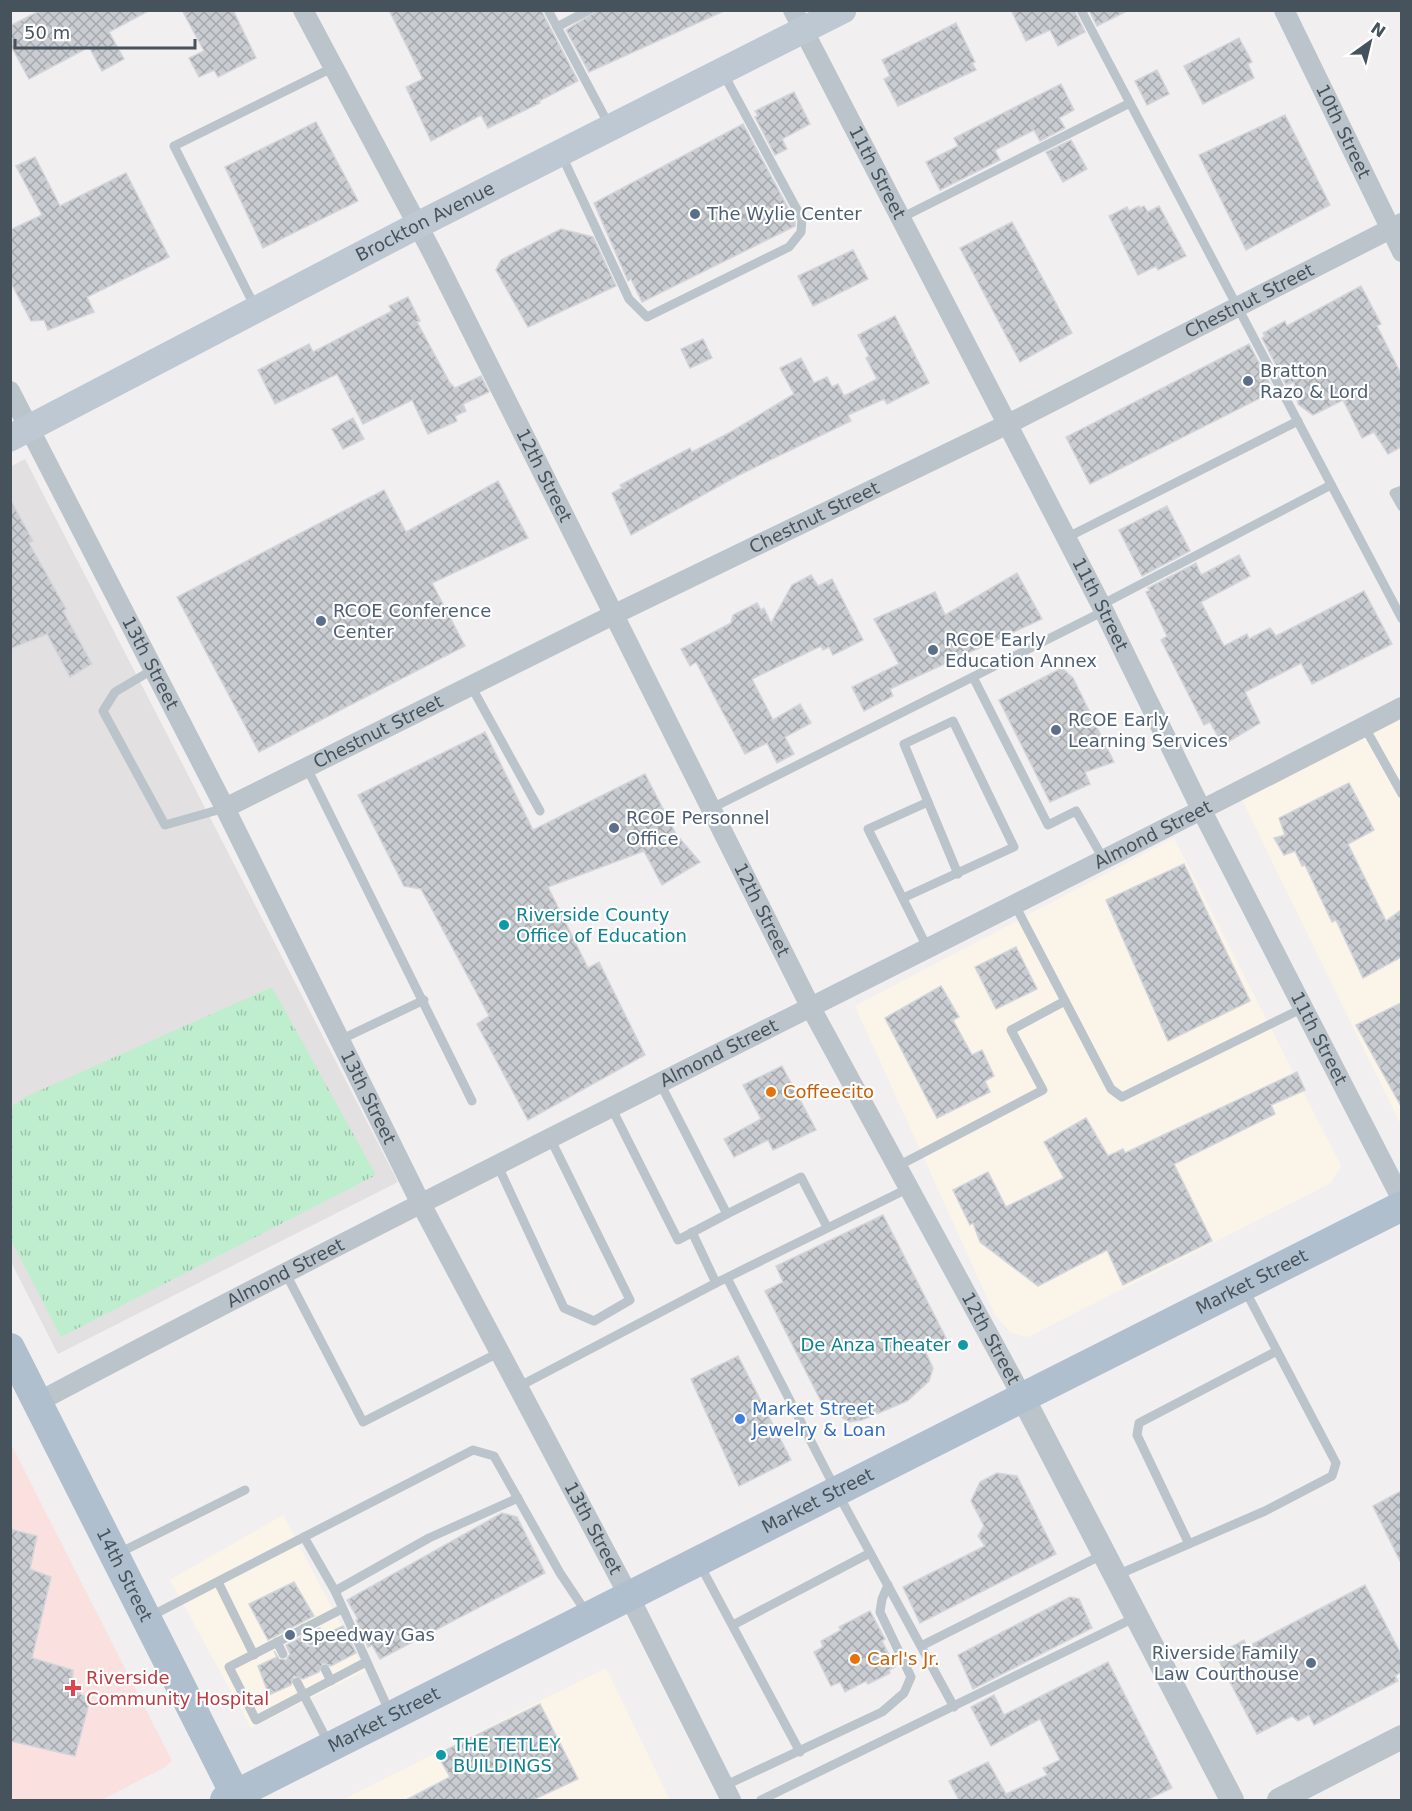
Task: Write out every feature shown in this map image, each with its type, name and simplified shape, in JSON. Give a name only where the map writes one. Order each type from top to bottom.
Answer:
[{"type":"main road","name":"Brockton Avenue","points":[[19,433],[418,225],[723,72],[798,21],[843,10]]},
{"type":"main road","name":"Market Street","points":[[233,1799],[1401,1206]]},
{"type":"main road","name":"14th Street","points":[[10,1348],[147,1618],[233,1799]]},
{"type":"street","name":"12th Street","points":[[303,10],[418,225],[811,1008],[1023,1398],[1232,1800]]},
{"type":"street","name":"10th Street","points":[[1284,10],[1396,226],[1401,252]]},
{"type":"street","name":"11th Street","points":[[798,21],[1103,608],[1202,811],[1401,1200]]},
{"type":"street","name":"Chestnut Street","points":[[225,808],[615,614],[1008,424],[1396,226]]},
{"type":"street","name":"13th Street","points":[[10,391],[19,433],[152,670],[225,808],[420,1202],[630,1598],[728,1793]]},
{"type":"street","name":"Almond Street","points":[[38,1402],[420,1202],[811,1008],[1401,709]]},
{"type":"street","points":[[1279,1800],[1401,1737]]},
{"type":"lane","points":[[548,10],[611,128]]},
{"type":"lane","points":[[557,27],[589,10]]},
{"type":"lane","points":[[1081,10],[1401,619]]},
{"type":"lane","points":[[256,310],[174,146],[334,67]]},
{"type":"lane","points":[[561,154],[629,299],[646,317],[779,252],[789,246],[801,232],[802,219],[723,72]]},
{"type":"lane","points":[[901,218],[1130,103]]},
{"type":"lane","points":[[1066,537],[1298,421]]},
{"type":"lane","points":[[710,809],[973,677],[1331,485]]},
{"type":"lane","points":[[1401,490],[1394,493],[1401,507]]},
{"type":"lane","points":[[152,670],[115,692],[103,711],[165,825],[225,808]]},
{"type":"lane","points":[[973,677],[1048,825],[1076,811],[1104,860]]},
{"type":"lane","points":[[471,686],[540,811]]},
{"type":"lane","points":[[903,898],[958,874],[1014,847],[952,721],[904,744],[958,874]]},
{"type":"lane","points":[[1364,726],[1401,794]]},
{"type":"lane","points":[[307,768],[424,1000],[472,1101]]},
{"type":"lane","points":[[928,802],[868,828],[928,949]]},
{"type":"lane","points":[[1015,905],[1111,1089],[1122,1097],[1303,1008]]},
{"type":"lane","points":[[340,1040],[424,1000]]},
{"type":"lane","points":[[898,1166],[1043,1090],[1011,1030],[1065,1001]]},
{"type":"lane","points":[[660,1083],[725,1210]]},
{"type":"lane","points":[[611,1107],[678,1240],[725,1210],[801,1177],[827,1227]]},
{"type":"lane","points":[[497,1164],[564,1308],[594,1321],[630,1300],[549,1138]]},
{"type":"lane","points":[[518,1387],[716,1283],[909,1188]]},
{"type":"lane","points":[[692,1232],[716,1283]]},
{"type":"lane","points":[[285,1272],[363,1422],[500,1352]]},
{"type":"lane","points":[[727,1278],[837,1492],[954,1707]]},
{"type":"lane","points":[[1115,1576],[1265,1511],[1332,1476],[1335,1463],[1243,1286]]},
{"type":"lane","points":[[1189,1544],[1137,1436],[1138,1423],[1277,1351]]},
{"type":"lane","points":[[147,1618],[473,1450],[494,1456],[567,1585],[590,1618]]},
{"type":"lane","points":[[115,1555],[245,1490]]},
{"type":"lane","points":[[335,1591],[429,1538],[518,1498]]},
{"type":"lane","points":[[304,1537],[335,1591],[392,1718]]},
{"type":"lane","points":[[733,1625],[870,1553]]},
{"type":"lane","points":[[921,1646],[1104,1554]]},
{"type":"lane","points":[[699,1563],[800,1752]]},
{"type":"lane","points":[[218,1582],[254,1654]]},
{"type":"lane","points":[[728,1793],[800,1752],[882,1713],[896,1702],[909,1686],[910,1677],[880,1612],[888,1585]]},
{"type":"lane","points":[[342,1609],[229,1667],[256,1720],[366,1662]]},
{"type":"lane","points":[[762,1800],[1136,1617]]},
{"type":"lane","points":[[304,1628],[311,1641]]},
{"type":"lane","points":[[277,1642],[283,1654]]},
{"type":"lane","points":[[325,1669],[331,1681]]},
{"type":"lane","points":[[297,1682],[332,1748]]},
{"type":"shaded area","points":[[25,459],[398,1182],[58,1354],[11,1262],[10,467]]},
{"type":"shaded area","points":[[1401,717],[1401,1125],[1241,798]]},
{"type":"shaded area","points":[[1174,838],[1341,1166],[1331,1183],[1028,1337],[1011,1333],[995,1315],[855,1006]]},
{"type":"shaded area","name":"Riverside Community Hospital","points":[[10,1442],[172,1761],[165,1767],[102,1800],[11,1800]]},
{"type":"shaded area","points":[[283,1515],[365,1671],[251,1728],[170,1580]]},
{"type":"shaded area","points":[[606,1668],[670,1800],[342,1800]]},
{"type":"green space","points":[[272,987],[376,1175],[61,1337],[11,1240],[11,1107],[25,1097]]},
{"type":"building","points":[[41,10],[150,10],[109,32],[124,59],[102,71],[89,47],[29,79],[10,44],[10,26]]},
{"type":"building","points":[[182,10],[233,10],[256,58],[218,77],[214,70],[199,77],[189,58],[204,51]]},
{"type":"building","points":[[389,10],[541,10],[578,81],[539,101],[540,103],[488,128],[481,115],[431,141],[406,87],[423,79]]},
{"type":"building","points":[[598,10],[726,10],[589,72],[566,30]]},
{"type":"building","points":[[1011,10],[1074,10],[1085,32],[1058,46],[1050,30],[1026,41]]},
{"type":"building","points":[[1089,10],[1129,10],[1097,26]]},
{"type":"building","points":[[956,23],[975,62],[972,63],[976,70],[898,106],[884,79],[890,76],[882,60]]},
{"type":"building","points":[[1239,38],[1252,62],[1248,64],[1254,78],[1203,104],[1184,66]]},
{"type":"building","points":[[1157,70],[1169,94],[1147,105],[1135,81]]},
{"type":"building","points":[[1061,84],[1074,110],[1059,118],[1065,128],[1040,141],[1034,130],[995,150],[1000,160],[940,190],[926,162],[958,146],[954,138]]},
{"type":"building","points":[[794,92],[810,124],[782,139],[787,149],[775,155],[755,117],[758,116],[755,111]]},
{"type":"building","points":[[1285,115],[1330,205],[1246,250],[1199,155]]},
{"type":"building","points":[[316,122],[358,201],[263,248],[225,167]]},
{"type":"building","name":"The Wylie Center","points":[[743,124],[795,221],[795,226],[642,302],[631,279],[628,281],[594,203]]},
{"type":"building","points":[[1071,140],[1087,169],[1063,182],[1046,152]]},
{"type":"building","points":[[35,157],[60,206],[126,173],[169,257],[87,297],[94,312],[48,330],[44,320],[31,321],[10,281],[10,230],[42,215],[16,166]]},
{"type":"building","points":[[1139,206],[1140,208],[1144,206],[1148,212],[1159,206],[1186,256],[1158,270],[1156,266],[1138,275],[1109,216],[1127,207],[1129,211]]},
{"type":"building","points":[[1012,222],[1072,333],[1020,362],[960,248]]},
{"type":"building","points":[[561,229],[593,237],[616,286],[528,327],[496,270],[501,260]]},
{"type":"building","points":[[853,250],[868,279],[813,306],[798,276]]},
{"type":"building","points":[[1361,286],[1381,324],[1377,326],[1401,374],[1401,447],[1388,454],[1374,432],[1362,438],[1343,400],[1313,415],[1298,404],[1294,382],[1286,385],[1262,338],[1265,336],[1263,333],[1285,321],[1287,326]]},
{"type":"building","points":[[408,297],[420,321],[417,322],[450,383],[455,388],[481,376],[489,392],[463,404],[466,411],[455,416],[457,421],[428,434],[412,400],[363,424],[337,374],[275,404],[258,370],[309,344],[313,352],[392,311],[389,306]]},
{"type":"building","points":[[895,316],[929,383],[887,404],[884,399],[848,415],[851,421],[737,476],[631,535],[612,493],[622,488],[620,485],[690,448],[692,452],[729,433],[794,394],[780,368],[801,358],[814,383],[827,377],[832,387],[838,384],[844,396],[877,379],[858,335]]},
{"type":"building","points":[[703,339],[712,358],[690,368],[681,349]]},
{"type":"building","points":[[1249,344],[1274,391],[1090,484],[1066,437]]},
{"type":"building","points":[[353,418],[364,439],[343,449],[332,429]]},
{"type":"building","name":"RCOE Conference Center","points":[[498,481],[528,538],[432,583],[465,646],[259,752],[177,597],[384,490],[406,532]]},
{"type":"building","points":[[10,499],[33,541],[29,543],[66,609],[63,611],[92,664],[70,677],[47,634],[10,649]]},
{"type":"building","points":[[1167,506],[1190,551],[1142,576],[1119,530]]},
{"type":"building","points":[[1239,555],[1250,576],[1201,602],[1224,646],[1247,634],[1249,639],[1270,628],[1276,636],[1364,591],[1392,644],[1312,684],[1301,663],[1245,692],[1260,723],[1228,742],[1226,739],[1221,742],[1210,722],[1204,725],[1161,640],[1167,636],[1146,592],[1150,590],[1148,588],[1196,563],[1201,575]]},
{"type":"building","name":"RCOE Early Education Annex","points":[[1017,573],[1042,619],[890,689],[893,696],[864,711],[852,687],[899,664],[874,619],[935,592],[945,615]]},
{"type":"building","points":[[811,575],[818,586],[832,579],[863,640],[833,655],[829,647],[823,650],[821,646],[752,679],[773,720],[800,704],[811,723],[785,737],[794,754],[777,763],[767,743],[745,754],[696,662],[690,666],[681,649],[731,623],[733,615],[757,603],[761,610],[764,608],[771,623],[792,585]]},
{"type":"building","name":"RCOE Early Learning Services","points":[[1062,668],[1073,678],[1114,762],[1085,772],[1090,784],[1050,802],[999,700]]},
{"type":"building","name":"Riverside County Office of Education","points":[[485,732],[533,830],[645,774],[676,834],[700,862],[662,885],[644,851],[548,887],[588,968],[599,962],[645,1055],[528,1120],[477,1024],[489,1016],[421,889],[404,886],[358,795]]},
{"type":"building","points":[[1349,783],[1374,830],[1348,844],[1386,921],[1401,910],[1401,957],[1363,978],[1336,920],[1332,922],[1305,865],[1302,866],[1295,851],[1284,855],[1274,838],[1285,835],[1279,818]]},
{"type":"building","points":[[1184,864],[1250,1001],[1168,1041],[1106,900]]},
{"type":"building","points":[[1016,947],[1037,989],[996,1009],[975,967]]},
{"type":"building","points":[[941,986],[959,1017],[953,1020],[972,1055],[982,1050],[994,1076],[985,1081],[990,1092],[937,1118],[885,1018]]},
{"type":"building","points":[[1401,1003],[1401,1106],[1356,1025]]},
{"type":"building","points":[[782,1066],[816,1130],[773,1150],[768,1140],[734,1157],[724,1139],[761,1119],[743,1085]]},
{"type":"building","points":[[1297,1072],[1305,1090],[1271,1105],[1275,1114],[1174,1164],[1212,1241],[1123,1285],[1107,1250],[1038,1286],[980,1242],[973,1223],[970,1225],[953,1190],[988,1172],[1006,1207],[1064,1178],[1044,1142],[1086,1118],[1108,1156],[1123,1149],[1125,1153]]},
{"type":"building","points":[[883,1215],[947,1340],[926,1353],[933,1368],[929,1381],[907,1401],[862,1420],[849,1422],[823,1405],[765,1291],[783,1282],[776,1266]]},
{"type":"building","name":"Market Street Jewelry & Loan","points":[[738,1356],[791,1460],[739,1486],[691,1379]]},
{"type":"building","points":[[997,1473],[1017,1476],[1056,1554],[920,1623],[903,1587],[985,1546],[978,1536],[984,1526],[971,1501],[980,1482]]},
{"type":"building","points":[[1401,1491],[1401,1563],[1373,1506]]},
{"type":"building","points":[[502,1513],[517,1517],[545,1573],[380,1659],[372,1645],[368,1647],[356,1620],[358,1619],[347,1600]]},
{"type":"building","points":[[10,1529],[37,1536],[30,1569],[51,1577],[32,1658],[73,1670],[72,1688],[90,1700],[75,1756],[10,1741]]},
{"type":"building","points":[[294,1582],[314,1616],[268,1640],[249,1604]]},
{"type":"building","name":"Riverside Family Law Courthouse","points":[[1365,1585],[1401,1654],[1401,1672],[1395,1676],[1398,1681],[1314,1725],[1309,1715],[1298,1721],[1292,1716],[1257,1734],[1216,1655],[1244,1640],[1247,1647]]},
{"type":"building","points":[[1070,1597],[1079,1599],[1092,1628],[973,1689],[958,1655]]},
{"type":"building","name":"Carl's Jr.","points":[[870,1611],[885,1639],[882,1641],[895,1667],[889,1670],[890,1673],[868,1684],[866,1681],[845,1692],[840,1682],[831,1686],[814,1652],[823,1647],[821,1641],[841,1630],[839,1627]]},
{"type":"building","points":[[343,1626],[356,1653],[331,1666],[323,1663],[319,1672],[303,1679],[294,1676],[291,1685],[269,1695],[258,1666],[277,1657],[274,1651],[279,1659],[286,1660],[290,1654],[286,1645],[301,1637],[307,1646],[315,1647],[318,1641],[313,1631],[320,1628],[324,1635]]},
{"type":"building","points":[[1108,1662],[1172,1788],[1147,1800],[959,1800],[949,1781],[988,1762],[1006,1794],[1047,1775],[1043,1768],[1060,1760],[1040,1719],[991,1746],[971,1707],[994,1695],[1004,1715]]},
{"type":"building","points":[[540,1704],[578,1779],[533,1800],[406,1800],[450,1777],[437,1754]]},
{"type":"place","name":"The Wylie Center","points":[[695,214]]},
{"type":"place","name":"Bratton Razo & Lord","points":[[1248,381]]},
{"type":"place","name":"RCOE Conference Center","points":[[321,621]]},
{"type":"place","name":"RCOE Early Education Annex","points":[[933,650]]},
{"type":"place","name":"RCOE Early Learning Services","points":[[1056,730]]},
{"type":"place","name":"RCOE Personnel Office","points":[[614,828]]},
{"type":"place","name":"Riverside County Office of Education","points":[[504,925]]},
{"type":"place","name":"Coffeecito","points":[[771,1092]]},
{"type":"place","name":"De Anza Theater","points":[[963,1345]]},
{"type":"place","name":"Market Street Jewelry & Loan","points":[[740,1419]]},
{"type":"place","name":"Speedway Gas","points":[[290,1635]]},
{"type":"place","name":"Carl's Jr.","points":[[855,1659]]},
{"type":"place","name":"Riverside Family Law Courthouse","points":[[1311,1663]]},
{"type":"place","name":"Riverside Community Hospital","points":[[73,1688]]},
{"type":"place","name":"THE TETLEY BUILDINGS","points":[[441,1755]]}]
